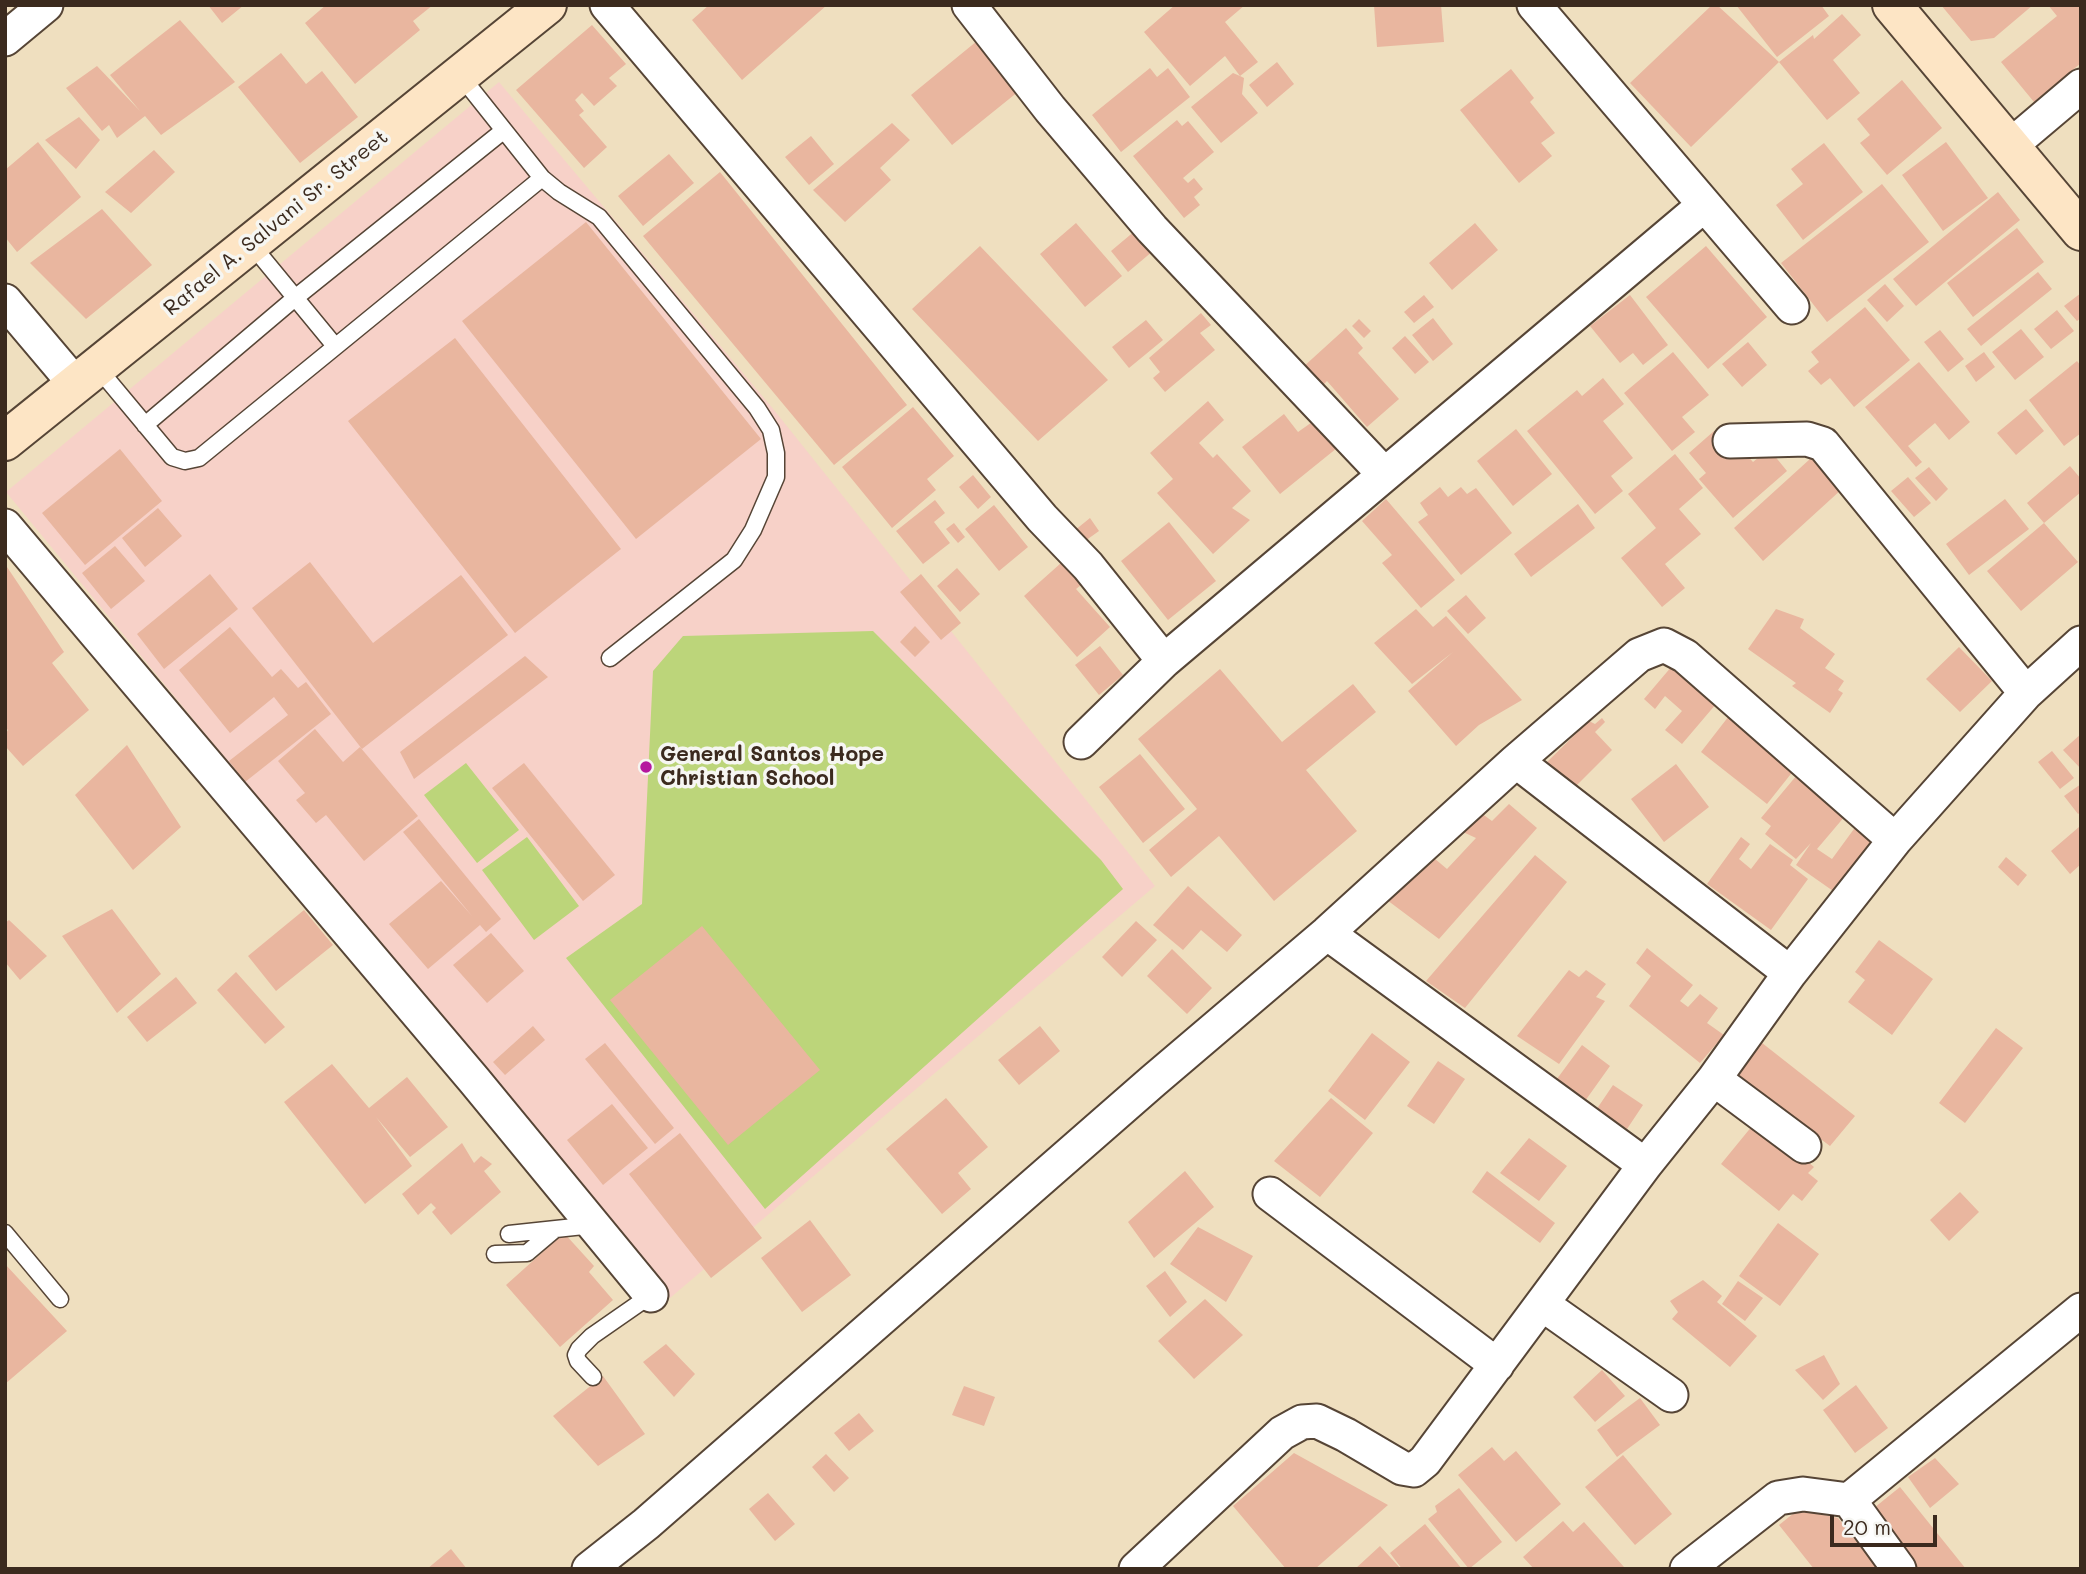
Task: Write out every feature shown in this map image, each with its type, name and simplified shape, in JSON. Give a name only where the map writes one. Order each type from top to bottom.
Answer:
[{"type":"street","points":[[5,39],[46,5]]},
{"type":"street","name":"Rafael A. Salvani Sr. Street","points":[[5,441],[547,5]]},
{"type":"street","points":[[607,5],[1042,518],[1088,566],[1164,661]]},
{"type":"street","points":[[969,5],[1050,109],[1159,237],[1384,474]]},
{"type":"street","points":[[1534,5],[1791,307]]},
{"type":"street","points":[[1892,5],[2081,231]]},
{"type":"street","points":[[2010,147],[2081,86]]},
{"type":"street","points":[[1081,742],[1164,661],[1703,206]]},
{"type":"street","points":[[5,301],[87,376]]},
{"type":"street","points":[[1730,441],[1807,439],[1823,444],[2026,693]]},
{"type":"street","points":[[5,526],[465,1069],[651,1295]]},
{"type":"street","points":[[1136,1569],[1282,1433],[1302,1422],[1317,1421],[1402,1468],[1414,1470],[1425,1461],[1644,1165],[1714,1079],[1790,973],[1895,840],[2026,693],[2081,643]]},
{"type":"street","points":[[589,1569],[646,1524],[1143,1089],[1327,933],[1516,761],[1639,655],[1664,645],[1685,656],[1895,840]]},
{"type":"street","points":[[1516,761],[1790,973]]},
{"type":"street","points":[[1327,933],[1644,1165]]},
{"type":"street","points":[[1714,1079],[1804,1146]]},
{"type":"street","points":[[1270,1194],[1497,1365]]},
{"type":"street","points":[[1542,1304],[1671,1395]]},
{"type":"street","points":[[1849,1500],[2081,1310]]},
{"type":"street","points":[[1687,1569],[1778,1498],[1803,1494],[1849,1500],[1899,1569]]},
{"type":"lane","points":[[460,75],[542,178],[599,217],[757,408],[771,430],[776,453],[775,477],[753,530],[734,560],[610,658]]},
{"type":"lane","points":[[145,425],[295,298],[503,131]]},
{"type":"lane","points":[[87,376],[145,425],[172,457],[185,461],[199,458],[542,178]]},
{"type":"lane","points":[[251,244],[335,346]]},
{"type":"lane","points":[[509,1234],[593,1225]]},
{"type":"lane","points":[[495,1254],[527,1253],[555,1229]]},
{"type":"lane","points":[[5,1233],[60,1299]]},
{"type":"lane","points":[[593,1377],[578,1362],[576,1355],[579,1349],[592,1336],[651,1295]]},
{"type":"shaded area","name":"General Santos Hope Christian School","points":[[499,82],[774,410],[1155,886],[670,1298],[6,492]]},
{"type":"green space","points":[[873,631],[1101,860],[1123,889],[765,1209],[566,958],[642,904],[653,671],[683,636]]},
{"type":"green space","points":[[466,763],[519,830],[477,863],[424,795]]},
{"type":"green space","points":[[527,837],[579,906],[534,940],[482,870]]},
{"type":"building","points":[[208,5],[244,5],[222,23]]},
{"type":"building","points":[[326,5],[433,5],[413,21],[420,30],[355,84],[305,23]]},
{"type":"building","points":[[709,5],[827,5],[742,80],[692,20]]},
{"type":"building","points":[[1175,5],[1245,5],[1225,22],[1258,62],[1240,76],[1225,56],[1190,86],[1144,32]]},
{"type":"building","points":[[1374,5],[1441,5],[1444,42],[1377,47]]},
{"type":"building","points":[[1712,5],[1717,5],[1779,62],[1691,147],[1630,83]]},
{"type":"building","points":[[1736,5],[1821,5],[1829,16],[1777,57]]},
{"type":"building","points":[[1941,5],[2033,5],[1994,38],[1971,41]]},
{"type":"building","points":[[2048,5],[2081,5],[2081,63],[2034,102],[2001,62],[2057,16]]},
{"type":"building","points":[[1842,14],[1861,35],[1833,60],[1860,93],[1827,120],[1779,62],[1813,35],[1814,39]]},
{"type":"building","points":[[180,20],[235,82],[161,135],[145,116],[117,138],[109,125],[102,131],[66,88],[97,66],[140,111],[110,75]]},
{"type":"building","points":[[592,25],[626,64],[609,78],[617,86],[594,106],[582,93],[575,100],[584,111],[579,115],[607,147],[584,168],[516,90]]},
{"type":"building","points":[[977,41],[1019,91],[952,145],[911,95]]},
{"type":"building","points":[[281,53],[306,84],[322,71],[358,117],[300,163],[238,87]]},
{"type":"building","points":[[1277,62],[1294,84],[1267,107],[1249,85]]},
{"type":"building","points":[[1150,68],[1157,77],[1168,68],[1190,97],[1121,152],[1092,115]]},
{"type":"building","points":[[1511,69],[1534,98],[1530,102],[1555,133],[1541,143],[1552,156],[1519,183],[1460,110]]},
{"type":"building","points":[[1233,73],[1244,78],[1242,94],[1258,113],[1221,143],[1191,107]]},
{"type":"building","points":[[1902,80],[1942,128],[1887,175],[1860,143],[1870,135],[1857,119]]},
{"type":"building","points":[[79,117],[100,140],[76,169],[45,140]]},
{"type":"building","points":[[1177,120],[1182,126],[1188,121],[1214,152],[1183,178],[1188,183],[1194,178],[1203,189],[1194,197],[1200,205],[1184,218],[1133,156]]},
{"type":"building","points":[[892,123],[910,140],[880,168],[891,180],[845,222],[813,190]]},
{"type":"building","points":[[811,136],[834,164],[809,185],[785,157]]},
{"type":"building","points":[[38,142],[81,197],[17,252],[5,237],[5,170]]},
{"type":"building","points":[[1946,142],[1988,198],[1943,231],[1902,175]]},
{"type":"building","points":[[1824,143],[1863,192],[1803,240],[1776,205],[1803,184],[1791,169]]},
{"type":"building","points":[[154,150],[175,172],[131,213],[105,192]]},
{"type":"building","points":[[669,154],[694,183],[643,226],[618,196]]},
{"type":"building","points":[[720,172],[907,405],[834,465],[643,236]]},
{"type":"building","points":[[1882,184],[1929,242],[1827,322],[1781,263]]},
{"type":"building","points":[[1998,192],[2020,220],[1916,306],[1893,279]]},
{"type":"building","points":[[102,209],[152,265],[86,319],[30,263]]},
{"type":"building","points":[[586,222],[761,439],[636,539],[462,321]]},
{"type":"building","points":[[1076,223],[1122,276],[1085,307],[1040,254]]},
{"type":"building","points":[[1475,223],[1498,250],[1452,290],[1429,263]]},
{"type":"building","points":[[2017,228],[2044,262],[1973,317],[1947,283]]},
{"type":"building","points":[[1136,230],[1153,251],[1128,272],[1111,251]]},
{"type":"building","points":[[980,246],[1108,380],[1038,441],[912,309]]},
{"type":"building","points":[[1706,246],[1767,317],[1708,369],[1646,297]]},
{"type":"building","points":[[2038,272],[2052,289],[1981,346],[1967,329]]},
{"type":"building","points":[[1885,284],[1904,306],[1887,322],[1867,300]]},
{"type":"building","points":[[2081,293],[2081,318],[2077,321],[2064,306]]},
{"type":"building","points":[[1424,295],[1434,307],[1414,323],[1404,312]]},
{"type":"building","points":[[1630,295],[1668,345],[1643,365],[1633,353],[1620,363],[1590,326]]},
{"type":"building","points":[[1865,307],[1910,360],[1854,407],[1830,378],[1821,385],[1808,371],[1819,362],[1811,352]]},
{"type":"building","points":[[2057,310],[2074,331],[2051,349],[2034,329]]},
{"type":"building","points":[[1201,313],[1211,325],[1200,333],[1215,350],[1165,392],[1153,378],[1160,372],[1149,358]]},
{"type":"building","points":[[1433,318],[1453,344],[1433,361],[1412,335]]},
{"type":"building","points":[[1359,319],[1371,331],[1364,338],[1352,326]]},
{"type":"building","points":[[1146,320],[1163,340],[1129,368],[1112,347]]},
{"type":"building","points":[[1346,328],[1363,348],[1358,353],[1399,399],[1367,427],[1327,381],[1320,388],[1302,368]]},
{"type":"building","points":[[2021,329],[2044,357],[2015,380],[1992,352]]},
{"type":"building","points":[[1940,330],[1964,359],[1948,372],[1924,342]]},
{"type":"building","points":[[1405,336],[1429,362],[1415,374],[1392,348]]},
{"type":"building","points":[[455,338],[621,549],[515,633],[348,421]]},
{"type":"building","points":[[1748,342],[1767,365],[1742,387],[1722,364]]},
{"type":"building","points":[[1673,352],[1709,395],[1682,417],[1695,432],[1672,451],[1624,393]]},
{"type":"building","points":[[1984,352],[1995,367],[1976,382],[1965,366]]},
{"type":"building","points":[[2077,361],[2081,366],[2081,433],[2064,446],[2029,400]]},
{"type":"building","points":[[1919,362],[1970,422],[1949,440],[1935,423],[1908,446],[1922,462],[1916,467],[1865,407]]},
{"type":"building","points":[[1603,378],[1624,404],[1603,421],[1633,458],[1611,476],[1623,491],[1595,514],[1527,431],[1577,390],[1582,396]]},
{"type":"building","points":[[1208,401],[1224,420],[1199,443],[1213,458],[1217,454],[1251,491],[1232,508],[1250,520],[1213,554],[1157,493],[1173,479],[1150,453]]},
{"type":"building","points":[[913,407],[954,456],[927,479],[936,490],[892,528],[842,467]]},
{"type":"building","points":[[2026,409],[2044,431],[2016,455],[1997,433]]},
{"type":"building","points":[[1284,414],[1298,432],[1315,420],[1337,448],[1280,494],[1242,447]]},
{"type":"building","points":[[1516,429],[1552,474],[1513,506],[1477,461]]},
{"type":"building","points":[[1714,431],[1735,455],[1742,450],[1753,462],[1769,449],[1787,471],[1733,518],[1699,479],[1706,473],[1689,453]]},
{"type":"building","points":[[120,449],[162,501],[85,565],[42,513]]},
{"type":"building","points":[[1821,449],[1842,489],[1763,561],[1734,528]]},
{"type":"building","points":[[1675,454],[1703,488],[1679,509],[1701,534],[1665,564],[1685,588],[1662,607],[1621,558],[1656,528],[1628,494]]},
{"type":"building","points":[[2070,466],[2081,479],[2081,492],[2044,523],[2027,503]]},
{"type":"building","points":[[1929,467],[1948,489],[1936,501],[1915,478]]},
{"type":"building","points":[[973,475],[991,497],[978,509],[959,487]]},
{"type":"building","points":[[1908,477],[1931,503],[1914,517],[1891,491]]},
{"type":"building","points":[[1440,487],[1448,497],[1461,487],[1467,494],[1476,488],[1512,533],[1461,575],[1418,522],[1428,515],[1420,503]]},
{"type":"building","points":[[1386,499],[1455,580],[1421,608],[1382,563],[1392,555],[1362,521]]},
{"type":"building","points":[[2005,499],[2029,529],[1969,575],[1946,544]]},
{"type":"building","points":[[935,500],[945,513],[934,522],[950,543],[923,564],[896,531]]},
{"type":"building","points":[[1578,504],[1595,528],[1531,577],[1514,554]]},
{"type":"building","points":[[994,505],[1028,547],[999,571],[965,529]]},
{"type":"building","points":[[158,508],[182,536],[145,567],[122,538]]},
{"type":"building","points":[[1090,518],[1099,531],[1078,546],[1069,535]]},
{"type":"building","points":[[1169,522],[1216,581],[1168,620],[1121,561]]},
{"type":"building","points":[[954,523],[965,537],[958,543],[946,529]]},
{"type":"building","points":[[2044,523],[2078,562],[2021,611],[1987,571]]},
{"type":"building","points":[[115,546],[145,581],[111,609],[82,573]]},
{"type":"building","points":[[1070,555],[1090,578],[1076,589],[1110,627],[1077,657],[1024,596]]},
{"type":"building","points":[[310,562],[373,643],[461,575],[508,635],[362,749],[252,608]]},
{"type":"building","points":[[5,564],[64,652],[52,663],[89,710],[23,766],[5,746],[8,730],[5,727]]},
{"type":"building","points":[[957,568],[980,594],[960,612],[937,586]]},
{"type":"building","points":[[210,574],[238,609],[164,669],[137,634]]},
{"type":"building","points":[[921,574],[961,623],[941,640],[900,592]]},
{"type":"building","points":[[1466,595],[1486,618],[1468,634],[1447,611]]},
{"type":"building","points":[[1416,609],[1433,627],[1446,616],[1522,700],[1479,725],[1456,746],[1408,691],[1453,652],[1412,684],[1374,643]]},
{"type":"building","points":[[1776,609],[1804,619],[1800,628],[1835,654],[1825,668],[1844,681],[1838,690],[1843,693],[1830,713],[1792,686],[1796,683],[1748,649]]},
{"type":"building","points":[[915,626],[930,642],[915,657],[900,642]]},
{"type":"building","points":[[230,627],[272,677],[281,669],[298,688],[306,682],[331,714],[245,782],[229,761],[288,715],[274,697],[230,733],[179,670]]},
{"type":"building","points":[[1100,646],[1123,675],[1099,695],[1075,665]]},
{"type":"building","points":[[1959,647],[1992,681],[1960,712],[1926,679]]},
{"type":"building","points":[[525,656],[548,677],[414,779],[400,752]]},
{"type":"building","points":[[1678,659],[1722,697],[1682,744],[1665,730],[1682,711],[1665,696],[1655,709],[1644,699]]},
{"type":"building","points":[[1220,669],[1282,742],[1353,684],[1376,712],[1306,770],[1357,831],[1274,901],[1219,836],[1171,877],[1149,850],[1197,809],[1138,739]]},
{"type":"building","points":[[1732,712],[1798,765],[1767,804],[1701,752]]},
{"type":"building","points":[[1602,718],[1605,722],[1595,732],[1612,750],[1572,790],[1546,763],[1589,721],[1595,724]]},
{"type":"building","points":[[315,729],[343,762],[360,747],[418,816],[364,861],[326,815],[316,823],[296,800],[305,793],[278,761]]},
{"type":"building","points":[[2081,734],[2081,769],[2063,750]]},
{"type":"building","points":[[127,745],[181,827],[133,870],[75,795]]},
{"type":"building","points":[[2052,751],[2074,778],[2060,789],[2038,762]]},
{"type":"building","points":[[1140,754],[1185,809],[1143,843],[1099,787]]},
{"type":"building","points":[[524,763],[615,875],[583,901],[492,788]]},
{"type":"building","points":[[1676,764],[1709,807],[1664,842],[1631,799]]},
{"type":"building","points":[[1802,769],[1851,809],[1817,849],[1832,859],[1862,818],[1880,830],[1836,893],[1796,865],[1811,843],[1796,859],[1765,834],[1771,826],[1761,818]]},
{"type":"building","points":[[2081,784],[2081,812],[2078,814],[2064,796]]},
{"type":"building","points":[[1509,804],[1537,828],[1439,939],[1387,900],[1428,853],[1447,869],[1476,838],[1463,832],[1481,813],[1492,821]]},
{"type":"building","points":[[419,819],[501,919],[486,932],[480,925],[428,969],[389,924],[441,881],[472,916],[403,832]]},
{"type":"building","points":[[2079,827],[2081,864],[2070,874],[2051,851]]},
{"type":"building","points":[[1741,837],[1750,844],[1739,859],[1751,869],[1770,844],[1793,860],[1790,865],[1808,879],[1771,930],[1707,884]]},
{"type":"building","points":[[1535,855],[1567,882],[1465,1008],[1426,981]]},
{"type":"building","points":[[2006,857],[2027,875],[2018,886],[1998,867]]},
{"type":"building","points":[[1188,886],[1242,935],[1227,952],[1201,930],[1183,950],[1153,925]]},
{"type":"building","points":[[112,909],[161,974],[117,1013],[62,936]]},
{"type":"building","points":[[304,910],[333,945],[276,991],[248,956]]},
{"type":"building","points":[[9,920],[47,956],[20,980],[5,962],[5,923]]},
{"type":"building","points":[[1136,921],[1157,940],[1122,977],[1102,957]]},
{"type":"building","points":[[702,926],[820,1070],[728,1145],[610,1000]]},
{"type":"building","points":[[491,933],[524,971],[487,1003],[453,965]]},
{"type":"building","points":[[1879,940],[1933,979],[1892,1035],[1848,1002],[1865,980],[1855,972]]},
{"type":"building","points":[[1647,948],[1693,985],[1680,1001],[1688,1007],[1700,994],[1718,1008],[1707,1023],[1724,1035],[1700,1063],[1629,1006],[1651,976],[1636,963]]},
{"type":"building","points":[[1172,949],[1212,988],[1187,1014],[1147,976]]},
{"type":"building","points":[[1569,970],[1579,977],[1586,970],[1606,984],[1596,997],[1605,1001],[1559,1064],[1517,1036]]},
{"type":"building","points":[[236,972],[285,1027],[265,1044],[217,990]]},
{"type":"building","points":[[176,977],[197,1003],[147,1042],[127,1017]]},
{"type":"building","points":[[533,1026],[545,1040],[505,1075],[493,1062]]},
{"type":"building","points":[[1040,1026],[1060,1051],[1019,1085],[998,1060]]},
{"type":"building","points":[[1996,1028],[2023,1048],[1965,1123],[1939,1103]]},
{"type":"building","points":[[1372,1033],[1410,1062],[1365,1120],[1328,1091]]},
{"type":"building","points":[[1757,1039],[1855,1116],[1830,1146],[1731,1072]]},
{"type":"building","points":[[605,1043],[674,1128],[655,1144],[585,1059]]},
{"type":"building","points":[[1582,1045],[1610,1066],[1580,1108],[1551,1087]]},
{"type":"building","points":[[1438,1061],[1465,1079],[1434,1124],[1407,1106]]},
{"type":"building","points":[[332,1064],[369,1108],[407,1077],[448,1127],[410,1157],[376,1117],[412,1166],[365,1204],[284,1102]]},
{"type":"building","points":[[1613,1085],[1643,1105],[1627,1129],[1614,1120],[1605,1130],[1590,1119]]},
{"type":"building","points":[[946,1098],[988,1147],[958,1173],[971,1189],[942,1214],[886,1149]]},
{"type":"building","points":[[1331,1098],[1373,1133],[1320,1197],[1274,1161]]},
{"type":"building","points":[[612,1104],[648,1148],[603,1185],[567,1140]]},
{"type":"building","points":[[1757,1120],[1814,1167],[1808,1173],[1818,1181],[1802,1201],[1793,1194],[1779,1211],[1721,1164]]},
{"type":"building","points":[[680,1133],[762,1238],[711,1278],[629,1174]]},
{"type":"building","points":[[1529,1138],[1567,1166],[1539,1201],[1500,1173]]},
{"type":"building","points":[[462,1143],[474,1163],[481,1156],[492,1164],[484,1171],[501,1192],[451,1235],[432,1212],[436,1208],[431,1203],[418,1215],[402,1194]]},
{"type":"building","points":[[1185,1171],[1214,1207],[1154,1258],[1128,1222]]},
{"type":"building","points":[[1487,1171],[1555,1223],[1540,1243],[1472,1192]]},
{"type":"building","points":[[1960,1192],[1979,1212],[1949,1241],[1930,1220]]},
{"type":"building","points":[[810,1220],[851,1275],[802,1312],[761,1258]]},
{"type":"building","points":[[1778,1223],[1819,1254],[1780,1306],[1739,1276]]},
{"type":"building","points":[[1198,1227],[1253,1256],[1226,1302],[1170,1264]]},
{"type":"building","points":[[564,1233],[594,1266],[589,1272],[613,1300],[560,1347],[506,1285]]},
{"type":"building","points":[[5,1264],[67,1331],[5,1384]]},
{"type":"building","points":[[1165,1271],[1187,1302],[1170,1317],[1146,1286]]},
{"type":"building","points":[[1703,1280],[1722,1296],[1717,1302],[1757,1336],[1730,1367],[1672,1319],[1678,1312],[1670,1301]]},
{"type":"building","points":[[1738,1281],[1763,1298],[1745,1321],[1722,1304]]},
{"type":"building","points":[[1205,1299],[1243,1335],[1194,1379],[1158,1341]]},
{"type":"building","points":[[666,1344],[695,1374],[674,1397],[643,1362]]},
{"type":"building","points":[[1824,1355],[1840,1384],[1823,1400],[1795,1370]]},
{"type":"building","points":[[1602,1370],[1625,1396],[1595,1422],[1573,1397]]},
{"type":"building","points":[[603,1376],[645,1434],[598,1466],[553,1416]]},
{"type":"building","points":[[1856,1385],[1888,1428],[1855,1453],[1823,1410]]},
{"type":"building","points":[[964,1386],[995,1397],[984,1426],[952,1415]]},
{"type":"building","points":[[1640,1398],[1660,1425],[1617,1457],[1597,1430]]},
{"type":"building","points":[[859,1413],[874,1431],[849,1451],[834,1433]]},
{"type":"building","points":[[1492,1447],[1504,1461],[1516,1451],[1561,1504],[1516,1542],[1458,1475]]},
{"type":"building","points":[[1294,1453],[1388,1505],[1315,1569],[1286,1569],[1233,1506]]},
{"type":"building","points":[[826,1454],[849,1478],[834,1492],[812,1467]]},
{"type":"building","points":[[1623,1455],[1672,1514],[1635,1545],[1585,1487]]},
{"type":"building","points":[[1935,1458],[1959,1484],[1930,1508],[1908,1477]]},
{"type":"building","points":[[1900,1487],[1966,1569],[1906,1569],[1864,1516]]},
{"type":"building","points":[[1459,1488],[1502,1542],[1469,1569],[1428,1519],[1437,1512],[1435,1506]]},
{"type":"building","points":[[768,1493],[795,1524],[775,1541],[749,1509]]},
{"type":"building","points":[[1799,1509],[1838,1518],[1878,1569],[1814,1569],[1779,1525]]},
{"type":"building","points":[[1563,1521],[1573,1532],[1584,1522],[1624,1567],[1534,1569],[1523,1557]]},
{"type":"building","points":[[1425,1524],[1462,1569],[1402,1569],[1390,1553]]},
{"type":"building","points":[[1380,1546],[1401,1569],[1355,1569]]},
{"type":"building","points":[[451,1549],[467,1569],[427,1569]]},
{"type":"place","name":"General Santos Hope Christian School","points":[[646,767]]}]
